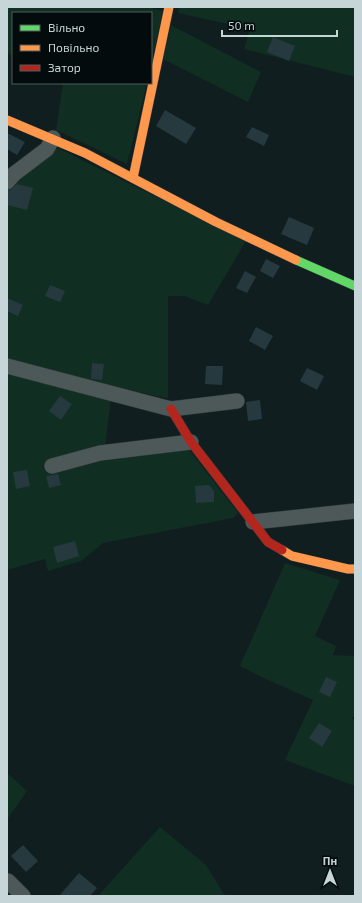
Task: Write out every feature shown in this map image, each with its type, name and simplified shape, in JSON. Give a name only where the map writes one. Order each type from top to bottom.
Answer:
[{"type":"street","points":[[133,178],[169,7]]},
{"type":"street","points":[[7,120],[53,138],[85,153],[223,225],[355,286]]},
{"type":"street","points":[[7,182],[14,174],[47,149],[53,138]]},
{"type":"street","points":[[7,366],[171,409],[237,401]]},
{"type":"street","points":[[171,409],[191,442],[268,542],[292,556],[348,569],[355,569]]},
{"type":"street","points":[[52,466],[100,453],[191,442]]},
{"type":"street","points":[[253,522],[355,511]]},
{"type":"street","points":[[8,881],[23,896]]},
{"type":"green space","points":[[7,7],[147,7],[163,11],[152,60],[152,12],[12,12],[12,55],[7,53]]},
{"type":"green space","points":[[179,7],[355,7],[355,77],[244,49],[250,29],[178,13]]},
{"type":"green space","points":[[171,25],[261,72],[248,102],[163,59]]},
{"type":"green space","points":[[63,84],[147,84],[127,164],[56,130]]},
{"type":"green space","points":[[58,148],[246,241],[208,305],[184,296],[168,296],[168,398],[42,370],[7,360],[7,189],[26,171]]},
{"type":"green space","points":[[7,372],[111,399],[105,447],[97,457],[187,447],[238,513],[233,518],[103,543],[81,561],[48,571],[45,559],[7,570]]},
{"type":"green space","points":[[285,563],[340,580],[315,636],[336,646],[333,655],[355,656],[355,716],[351,718],[355,721],[355,786],[285,760],[313,700],[240,666]]},
{"type":"green space","points":[[7,773],[27,791],[7,820]]},
{"type":"green space","points":[[160,827],[206,865],[225,896],[98,896]]},
{"type":"building","points":[[273,37],[295,46],[289,61],[267,52]]},
{"type":"building","points":[[165,110],[196,128],[186,144],[156,126]]},
{"type":"building","points":[[252,127],[269,135],[264,146],[246,137]]},
{"type":"building","points":[[7,133],[25,142],[17,155],[7,149]]},
{"type":"building","points":[[17,184],[33,188],[27,210],[7,205],[7,191]]},
{"type":"building","points":[[289,217],[314,228],[307,245],[281,234]]},
{"type":"building","points":[[266,259],[280,266],[273,278],[260,271]]},
{"type":"building","points":[[245,271],[256,277],[247,293],[236,288]]},
{"type":"building","points":[[50,285],[65,291],[60,302],[45,296]]},
{"type":"building","points":[[7,298],[23,305],[18,316],[7,311]]},
{"type":"building","points":[[256,327],[273,336],[265,350],[249,341]]},
{"type":"building","points":[[92,363],[104,364],[102,380],[91,379]]},
{"type":"building","points":[[206,366],[223,366],[222,385],[205,384]]},
{"type":"building","points":[[307,368],[324,376],[317,390],[300,381]]},
{"type":"building","points":[[60,396],[72,404],[61,420],[49,411]]},
{"type":"building","points":[[260,400],[262,419],[248,421],[246,402]]},
{"type":"building","points":[[27,470],[30,486],[16,489],[13,472]]},
{"type":"building","points":[[58,474],[61,485],[49,488],[46,476]]},
{"type":"building","points":[[209,485],[214,491],[214,502],[196,503],[195,486]]},
{"type":"building","points":[[75,541],[79,556],[57,563],[53,547]]},
{"type":"building","points":[[326,677],[337,682],[330,697],[319,692]]},
{"type":"building","points":[[319,723],[332,731],[322,747],[309,738]]},
{"type":"building","points":[[23,845],[38,861],[26,872],[11,856]]},
{"type":"building","points":[[79,873],[97,888],[90,896],[59,896]]},
{"type":"traffic: fast","points":[[296,260],[355,286]]},
{"type":"traffic: slow","points":[[133,178],[169,7]]},
{"type":"traffic: slow","points":[[7,120],[85,153],[216,222],[296,260]]},
{"type":"traffic: slow","points":[[282,550],[292,556],[348,569],[355,569]]},
{"type":"traffic: jam","points":[[171,409],[191,442],[268,542],[282,550]]}]
